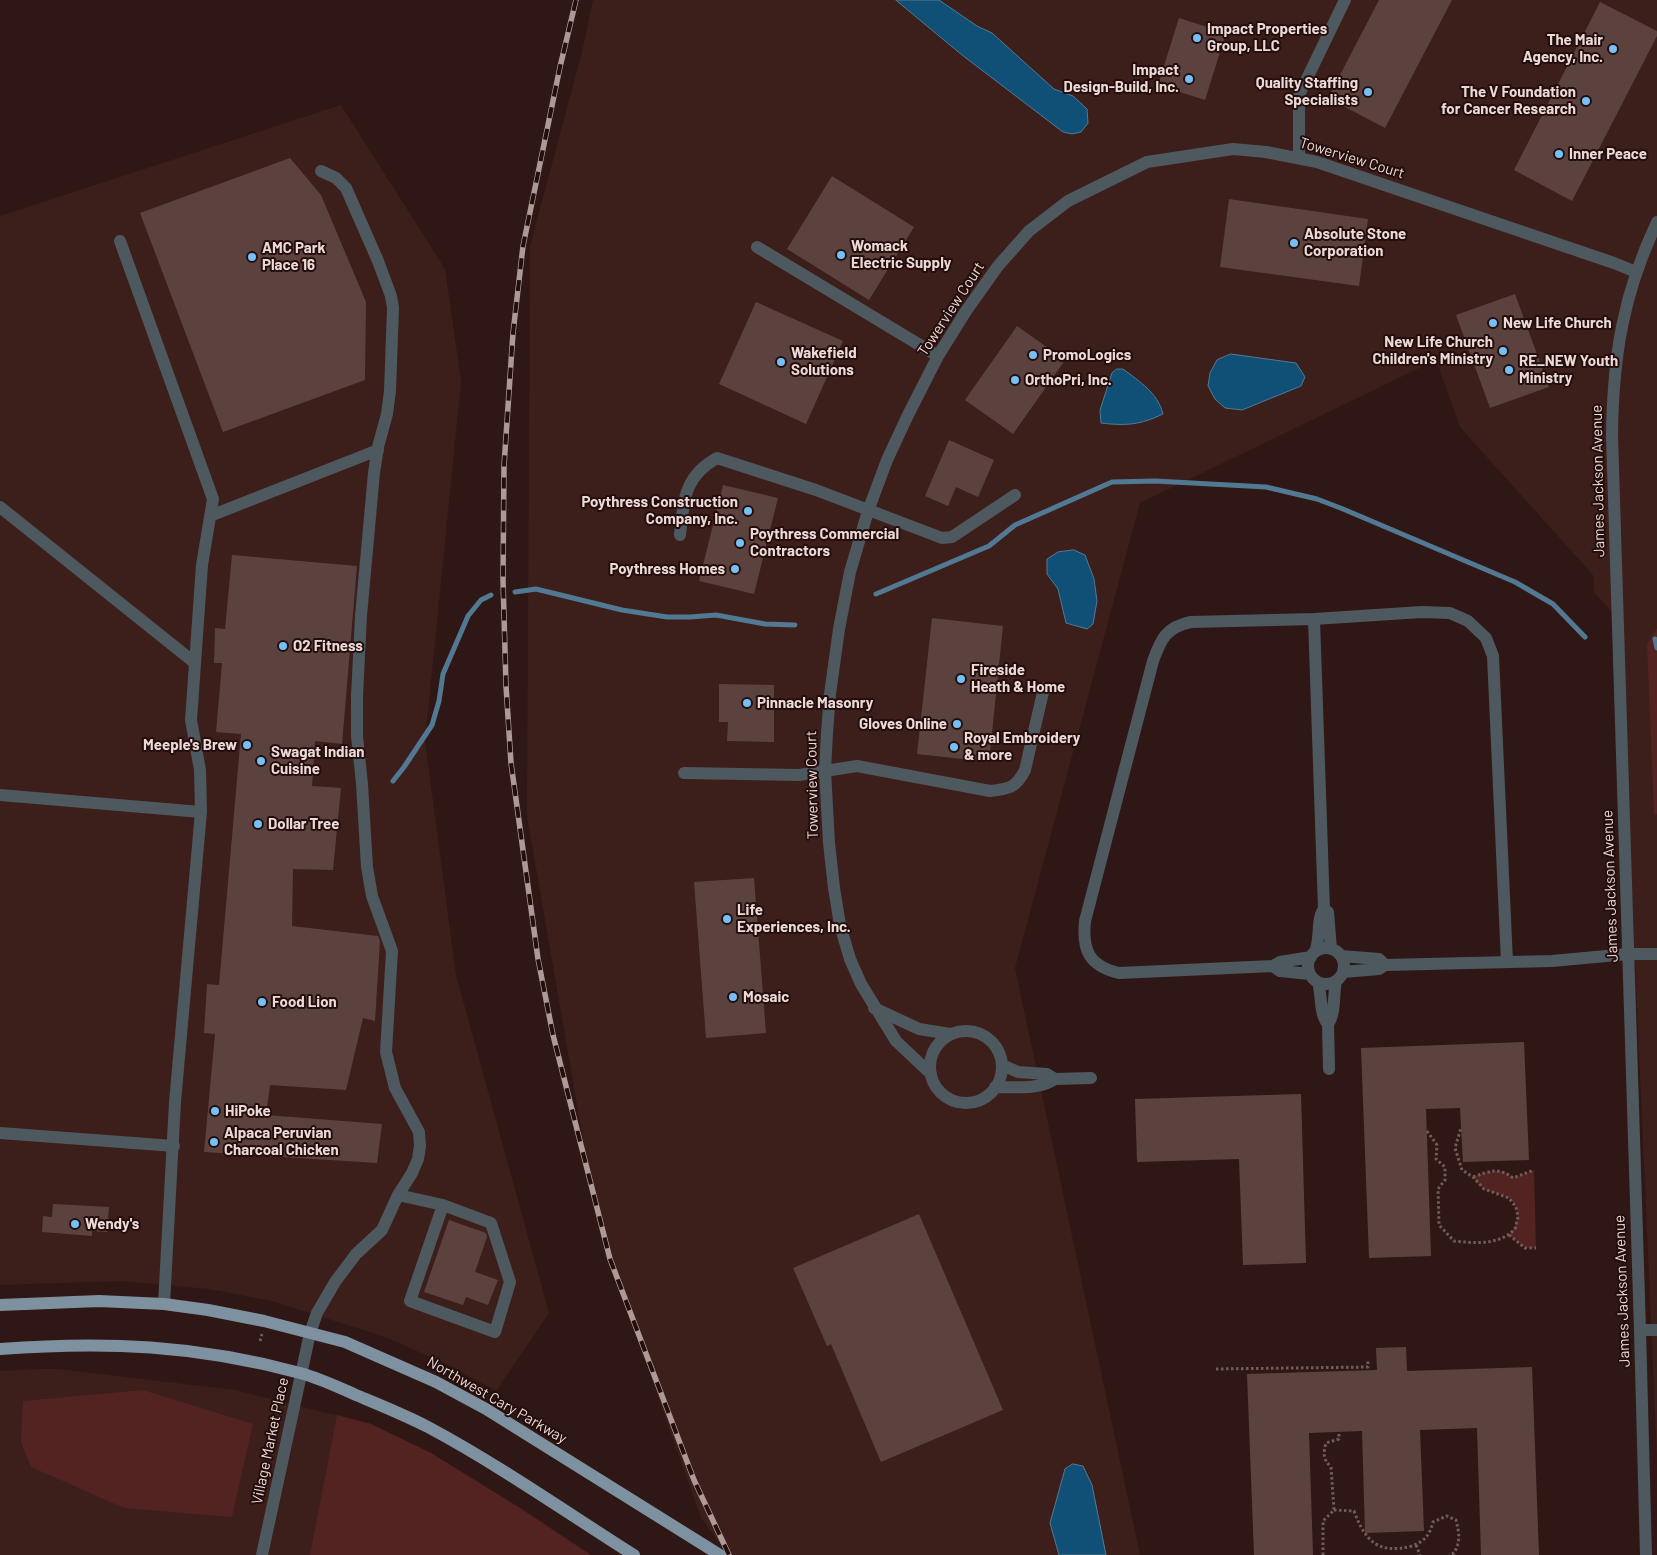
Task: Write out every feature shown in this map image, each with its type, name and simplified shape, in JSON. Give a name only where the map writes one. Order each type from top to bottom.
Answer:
[{"type":"main road","name":"Northwest Cary Parkway","points":[[0,1305],[99,1301],[164,1304],[245,1317],[344,1342],[436,1382],[486,1409],[720,1555]]},
{"type":"main road","points":[[0,1349],[84,1345],[170,1348],[248,1361],[301,1373],[427,1426],[496,1467],[634,1555]]},
{"type":"street","points":[[1299,157],[1299,95],[1345,0]]},
{"type":"street","name":"Towerview Court","points":[[931,1074],[896,1041],[874,1008],[850,959],[840,925],[830,852],[825,770],[830,694],[838,629],[850,572],[868,511],[887,460],[938,356],[966,311],[998,266],[1029,231],[1068,201],[1147,162],[1233,149],[1299,157],[1387,185],[1636,272]]},
{"type":"street","name":"Village Market Place","points":[[262,1555],[310,1333],[317,1313],[335,1282],[356,1254],[382,1230],[398,1195],[412,1173],[418,1159],[420,1146],[419,1132],[395,1088],[386,1052],[392,951],[372,896],[367,867],[357,736],[361,616],[374,473],[387,414],[390,390],[394,319],[391,296],[346,188],[336,178],[321,171]]},
{"type":"street","name":"James Jackson Avenue","points":[[1646,1555],[1612,416],[1615,362],[1627,303],[1636,272],[1657,222]]},
{"type":"street","points":[[120,241],[213,499],[202,565],[191,720],[200,770],[200,812],[175,1102],[164,1304]]},
{"type":"street","points":[[757,247],[938,356]]},
{"type":"street","points":[[210,516],[378,450]]},
{"type":"street","points":[[680,535],[684,496],[696,474],[717,458],[816,490],[942,538],[952,537],[1015,495]]},
{"type":"street","points":[[0,507],[195,663]]},
{"type":"street","points":[[1386,965],[1379,959],[1336,952],[1326,948],[1313,954],[1280,962],[1273,966],[1119,973],[1106,970],[1096,963],[1087,951],[1084,937],[1085,921],[1153,661],[1159,645],[1167,632],[1177,625],[1190,622],[1314,619],[1422,612],[1450,613],[1468,622],[1486,638],[1493,656],[1507,962]]},
{"type":"street","points":[[1314,619],[1324,909],[1320,914],[1319,942],[1309,968],[1321,993],[1324,1019],[1328,1024],[1329,1069]]},
{"type":"street","points":[[684,773],[799,775],[857,766],[990,791],[1006,790],[1018,783],[1025,770],[1044,688]]},
{"type":"street","points":[[0,795],[200,812]]},
{"type":"street","points":[[1324,909],[1328,912],[1336,952],[1344,967],[1333,993],[1332,1019],[1328,1024]]},
{"type":"street","points":[[1273,966],[1280,972],[1314,978],[1324,984],[1339,977],[1379,969],[1386,965],[1552,961],[1628,954],[1657,954]]},
{"type":"street","points":[[874,1008],[919,1029],[950,1034],[967,1031],[984,1036],[993,1043],[999,1053],[1002,1065],[1000,1077],[995,1087],[987,1096],[976,1101],[953,1100],[943,1094],[935,1084],[931,1074],[930,1062],[940,1041],[950,1034]]},
{"type":"street","points":[[1002,1065],[1018,1072],[1047,1074],[1055,1079]]},
{"type":"street","points":[[995,1087],[1033,1086],[1048,1083],[1055,1079],[1091,1078]]},
{"type":"street","points":[[0,1132],[174,1146]]},
{"type":"street","points":[[398,1195],[443,1205],[492,1223],[510,1282],[495,1332],[410,1301],[443,1205]]},
{"type":"street","points":[[1640,1330],[1657,1330]]},
{"type":"path","points":[[1426,1131],[1437,1145],[1436,1159],[1445,1167],[1445,1180],[1438,1189],[1439,1225],[1454,1240],[1478,1243],[1500,1240],[1510,1235],[1515,1229],[1518,1217],[1516,1207],[1509,1198],[1484,1189],[1473,1177],[1462,1170],[1455,1148],[1461,1128]]},
{"type":"path","points":[[1473,1177],[1490,1171],[1505,1171],[1514,1178],[1534,1170]]},
{"type":"path","points":[[1510,1235],[1525,1248],[1536,1248]]},
{"type":"path","points":[[1216,1369],[1368,1367],[1368,1361]]},
{"type":"path","points":[[1334,1510],[1331,1467],[1325,1461],[1323,1452],[1326,1443],[1339,1439],[1338,1432]]},
{"type":"path","points":[[1322,1555],[1322,1521],[1334,1510],[1354,1510],[1364,1535],[1383,1552],[1400,1552],[1416,1544],[1430,1535],[1434,1522],[1447,1516],[1456,1520],[1459,1535],[1459,1545],[1454,1553],[1450,1555]]},
{"type":"path","points":[[1416,1544],[1420,1555]]},
{"type":"shaded area","points":[[593,0],[1657,0],[1657,1458],[1620,621],[1594,592],[1593,575],[1460,427],[1436,360],[1140,503],[1015,968],[1140,1555],[729,1555],[701,1518],[598,1226],[527,816],[530,246],[582,52]]},
{"type":"shaded area","points":[[341,105],[445,269],[461,381],[425,741],[456,975],[549,1313],[496,1391],[444,1363],[385,1337],[272,1301],[209,1289],[121,1281],[0,1285],[0,216]]},
{"type":"shaded area","points":[[1657,628],[1657,814],[1654,815],[1647,644]]},
{"type":"shaded area","points":[[1534,1170],[1536,1248],[1525,1248],[1509,1235],[1513,1231],[1517,1220],[1517,1210],[1512,1200],[1483,1188],[1473,1177],[1499,1171],[1514,1178]]},
{"type":"shaded area","points":[[58,1369],[235,1390],[371,1424],[431,1453],[591,1555],[0,1555],[0,1371]]},
{"type":"shaded area","points":[[143,1390],[253,1424],[232,1517],[124,1508],[31,1467],[21,1442],[23,1401]]},
{"type":"shaded area","points":[[337,1415],[371,1424],[431,1453],[591,1555],[310,1555]]},
{"type":"water","points":[[896,0],[939,0],[977,26],[992,33],[1054,89],[1073,96],[1087,109],[1088,123],[1081,132],[1072,134],[1063,132],[962,55]]},
{"type":"water","points":[[1231,354],[1296,363],[1305,377],[1301,386],[1242,410],[1225,408],[1215,399],[1208,386],[1210,373],[1217,360]]},
{"type":"water","points":[[1117,369],[1123,369],[1147,388],[1157,400],[1163,414],[1133,424],[1101,423],[1100,410],[1112,373]]},
{"type":"water","points":[[1074,550],[1085,555],[1094,579],[1097,601],[1093,624],[1087,629],[1066,623],[1058,589],[1047,574],[1047,559],[1058,552]]},
{"type":"water","points":[[1073,1464],[1083,1466],[1092,1485],[1106,1555],[1059,1555],[1050,1523],[1065,1469]]},
{"type":"building","points":[[1379,0],[1452,0],[1385,128],[1328,98]]},
{"type":"building","points":[[1600,2],[1657,31],[1657,36],[1572,201],[1514,170]]},
{"type":"building","points":[[1179,18],[1226,33],[1205,100],[1158,85]]},
{"type":"building","name":"AMC Park Place 16","points":[[290,158],[321,195],[366,302],[365,380],[223,432],[140,213]]},
{"type":"building","points":[[832,176],[914,227],[869,300],[787,249]]},
{"type":"building","name":"Absolute Stone Corporation","points":[[1229,199],[1368,219],[1359,286],[1220,267]]},
{"type":"building","points":[[1515,294],[1549,387],[1490,408],[1456,315]]},
{"type":"building","name":"Wakefield Solutions","points":[[756,302],[843,341],[806,424],[719,384]]},
{"type":"building","points":[[1017,326],[1065,360],[1013,434],[965,400]]},
{"type":"building","points":[[949,440],[994,460],[978,497],[956,487],[948,506],[925,496]]},
{"type":"building","points":[[723,485],[778,498],[754,594],[699,581]]},
{"type":"building","points":[[232,555],[357,566],[342,744],[315,741],[312,786],[341,788],[333,870],[293,869],[292,926],[378,936],[380,941],[375,1021],[363,1018],[346,1090],[270,1085],[266,1115],[382,1124],[377,1163],[204,1152],[215,1034],[204,1033],[207,984],[219,985],[241,734],[216,732],[222,663],[214,663],[215,628],[225,629]]},
{"type":"building","points":[[932,618],[1003,626],[989,762],[917,754]]},
{"type":"building","name":"Pinnacle Masonry","points":[[719,684],[774,685],[774,742],[727,741],[728,722],[719,722]]},
{"type":"building","points":[[754,878],[766,1033],[706,1038],[694,882]]},
{"type":"building","points":[[1524,1042],[1529,1160],[1463,1162],[1460,1108],[1426,1109],[1431,1256],[1369,1258],[1361,1048]]},
{"type":"building","points":[[1301,1094],[1306,1263],[1243,1265],[1239,1159],[1137,1162],[1135,1099]]},
{"type":"building","name":"Wendy's","points":[[53,1204],[109,1207],[107,1232],[92,1231],[92,1236],[42,1232],[43,1216],[52,1217]]},
{"type":"building","points":[[919,1214],[1003,1410],[881,1462],[831,1344],[827,1346],[793,1268]]},
{"type":"building","points":[[449,1220],[486,1233],[487,1237],[475,1272],[498,1280],[488,1305],[466,1297],[463,1305],[424,1292]]},
{"type":"building","points":[[1406,1347],[1407,1371],[1532,1367],[1539,1555],[1481,1555],[1477,1428],[1420,1430],[1424,1531],[1365,1533],[1362,1431],[1309,1433],[1313,1555],[1254,1555],[1247,1374],[1377,1370],[1376,1348]]},
{"type":"waterway","points":[[876,594],[989,546],[1015,525],[1112,482],[1155,481],[1266,487],[1317,499],[1515,582],[1553,604],[1585,637]]},
{"type":"waterway","points":[[515,592],[536,589],[622,610],[667,617],[716,615],[765,624],[795,625]]},
{"type":"waterway","points":[[393,781],[432,725],[439,701],[443,674],[468,616],[481,600],[491,595]]},
{"type":"waterway","points":[[1655,639],[1657,648]]},
{"type":"railway","points":[[576,0],[560,67],[523,246],[513,333],[504,466],[503,580],[506,686],[511,763],[538,959],[553,1035],[610,1259],[694,1480],[729,1555]]},
{"type":"place","name":"Impact Properties Group, LLC","points":[[1197,38]]},
{"type":"place","name":"The Mair Agency, Inc.","points":[[1613,49]]},
{"type":"place","name":"Impact Design-Build, Inc.","points":[[1189,79]]},
{"type":"place","name":"Quality Staffing Specialists","points":[[1368,92]]},
{"type":"place","name":"The V Foundation for Cancer Research","points":[[1586,101]]},
{"type":"place","name":"Inner Peace","points":[[1559,154]]},
{"type":"place","name":"Absolute Stone Corporation","points":[[1294,243]]},
{"type":"place","name":"Womack Electric Supply","points":[[841,255]]},
{"type":"place","name":"AMC Park Place 16","points":[[252,257]]},
{"type":"place","name":"New Life Church","points":[[1493,323]]},
{"type":"place","name":"New Life Church Children's Ministry","points":[[1503,351]]},
{"type":"place","name":"PromoLogics","points":[[1033,355]]},
{"type":"place","name":"Wakefield Solutions","points":[[781,362]]},
{"type":"place","name":"RE_NEW Youth Ministry","points":[[1509,370]]},
{"type":"place","name":"OrthoPri, Inc.","points":[[1015,380]]},
{"type":"place","name":"Poythress Construction Company, Inc.","points":[[748,511]]},
{"type":"place","name":"Poythress Commercial Contractors","points":[[740,543]]},
{"type":"place","name":"Poythress Homes","points":[[735,569]]},
{"type":"place","name":"O2 Fitness","points":[[283,646]]},
{"type":"place","name":"Fireside Heath & Home","points":[[961,679]]},
{"type":"place","name":"Pinnacle Masonry","points":[[747,703]]},
{"type":"place","name":"Gloves Online","points":[[957,724]]},
{"type":"place","name":"Meeple's Brew","points":[[247,745]]},
{"type":"place","name":"Royal Embroidery & more","points":[[954,747]]},
{"type":"place","name":"Swagat Indian Cuisine","points":[[261,761]]},
{"type":"place","name":"Dollar Tree","points":[[258,824]]},
{"type":"place","name":"Life Experiences, Inc.","points":[[727,919]]},
{"type":"place","name":"Mosaic","points":[[733,997]]},
{"type":"place","name":"Food Lion","points":[[262,1002]]},
{"type":"place","name":"HiPoke","points":[[215,1111]]},
{"type":"place","name":"Alpaca Peruvian Charcoal Chicken","points":[[214,1142]]},
{"type":"place","name":"Wendy's","points":[[75,1224]]}]
